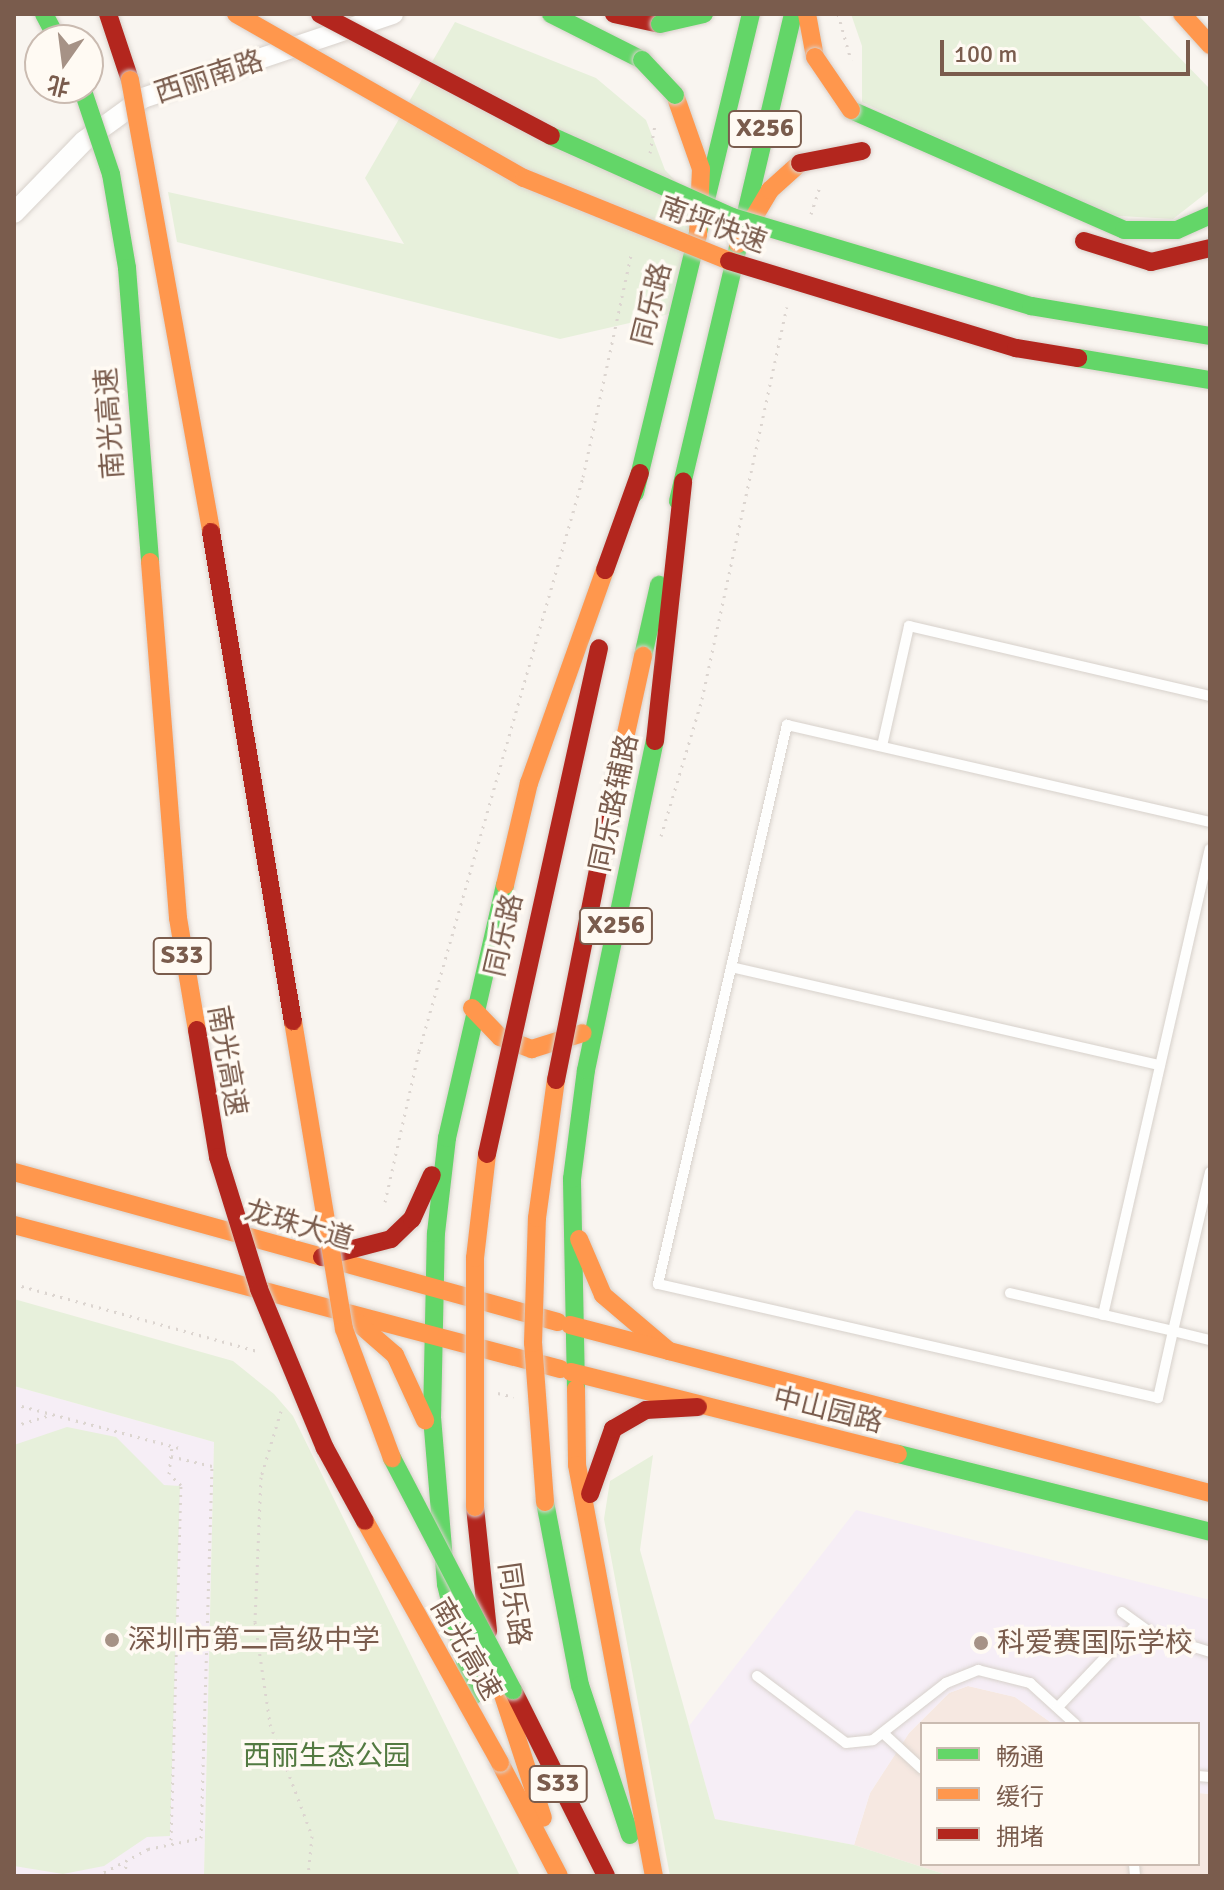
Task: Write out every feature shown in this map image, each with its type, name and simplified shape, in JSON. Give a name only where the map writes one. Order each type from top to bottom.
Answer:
[{"type":"main road","name":"南光高速","points":[[108,14],[149,157],[200,491],[284,942],[332,1276],[377,1430],[606,1876]]},
{"type":"main road","name":"南坪快速","points":[[236,14],[510,171],[712,256],[988,341],[1210,380]]},
{"type":"main road","name":"南坪快速","points":[[320,14],[481,105],[732,217],[1031,306],[1210,336]]},
{"type":"main road","points":[[614,14],[660,24],[704,14]]},
{"type":"main road","name":"同乐路","points":[[567,1876],[500,1687],[475,1507],[475,1258],[488,1144],[599,648],[751,14]]},
{"type":"main road","name":"同乐路","points":[[645,1876],[580,1685],[545,1502],[533,1343],[537,1218],[565,1017],[643,656],[793,14]]},
{"type":"main road","points":[[807,14],[815,57],[851,110],[1100,223],[1152,233],[1210,215]]},
{"type":"main road","points":[[1182,14],[1210,45]]},
{"type":"main road","points":[[1197,14],[1210,22]]},
{"type":"main road","points":[[551,15],[642,60],[675,95],[701,169],[698,236]]},
{"type":"main road","name":"南光高速","points":[[87,104],[111,174],[127,268],[178,918],[198,1069],[226,1187],[325,1448],[559,1876]]},
{"type":"main road","points":[[738,244],[770,190],[800,163],[862,151],[887,158]]},
{"type":"main road","points":[[1068,234],[1151,262],[1210,248]]},
{"type":"main road","name":"X256","points":[[436,1293],[447,1138],[472,1008],[529,783],[640,473]]},
{"type":"main road","name":"同乐路辅路","points":[[587,1529],[571,1372],[572,1179],[595,1025],[662,707],[683,482]]},
{"type":"main road","points":[[472,1008],[500,1037],[532,1049],[563,1044],[595,1025]]},
{"type":"main road","name":"X256","points":[[312,1259],[378,1245],[402,1230],[421,1204],[447,1138]]},
{"type":"main road","name":"龙珠大道","points":[[14,1172],[312,1259],[570,1325]]},
{"type":"main road","points":[[572,1179],[589,1271],[619,1314],[669,1351]]},
{"type":"main road","points":[[14,1225],[434,1337]]},
{"type":"main road","points":[[436,1293],[434,1445],[437,1520],[464,1667],[499,1780],[540,1876]]},
{"type":"main road","points":[[306,1302],[382,1340],[407,1373],[434,1445]]},
{"type":"main road","name":"中山园路","points":[[570,1325],[1210,1493]]},
{"type":"main road","name":"中山园路","points":[[434,1337],[698,1407],[1210,1532]]},
{"type":"main road","points":[[654,1876],[587,1529],[594,1466],[613,1429],[646,1410],[698,1407]]},
{"type":"street","name":"西丽南路","points":[[14,213],[117,115],[172,84],[393,14]]},
{"type":"lane","points":[[882,746],[909,626],[1210,696]]},
{"type":"lane","points":[[1210,822],[787,725],[658,1284],[1158,1398],[1210,1172]]},
{"type":"lane","points":[[1103,1315],[1210,849]]},
{"type":"lane","points":[[731,967],[1160,1065]]},
{"type":"lane","points":[[1010,1293],[1210,1340]]},
{"type":"lane","points":[[1122,1612],[1136,1625],[1210,1652]]},
{"type":"lane","points":[[1058,1707],[1136,1625]]},
{"type":"lane","points":[[757,1676],[833,1737],[861,1744],[883,1733],[946,1683],[978,1670],[1015,1675],[1073,1722]]},
{"type":"lane","points":[[883,1733],[920,1767]]},
{"type":"path","points":[[649,155],[658,111]]},
{"type":"path","points":[[385,1202],[419,1051],[583,477],[632,248]]},
{"type":"path","points":[[657,850],[702,699],[788,301]]},
{"type":"path","points":[[14,1284],[270,1355]]},
{"type":"path","points":[[283,1403],[261,1477],[255,1622],[270,1724],[312,1836],[308,1876]]},
{"type":"path","points":[[14,1404],[183,1449]]},
{"type":"path","points":[[14,1426],[54,1414]]},
{"type":"path","points":[[171,1841],[181,1485],[169,1474],[172,1446]]},
{"type":"path","points":[[97,1876],[171,1841],[201,1838],[212,1466],[170,1456]]},
{"type":"path","points":[[124,1876],[127,1860]]},
{"type":"path","points":[[14,1873],[23,1876]]},
{"type":"shaded area","name":"深圳市第二高级中学","points":[[14,1386],[214,1442],[204,1876],[14,1876]]},
{"type":"shaded area","name":"科爱赛国际学校","points":[[856,1510],[1210,1600],[1210,1794],[1200,1793],[1200,1722],[1050,1722],[1015,1697],[968,1686],[949,1693],[909,1733],[870,1793],[854,1845],[715,1819],[689,1726]]},
{"type":"shaded area","points":[[968,1686],[1015,1697],[1050,1722],[920,1722],[949,1693]]},
{"type":"shaded area","points":[[920,1722],[920,1866],[1200,1866],[1200,1793],[1210,1794],[1210,1876],[950,1876],[854,1845],[870,1793],[909,1733]]},
{"type":"green space","points":[[851,14],[1137,14],[1209,88],[1210,190],[1173,219],[1102,215],[862,102],[862,46]]},
{"type":"green space","points":[[455,22],[596,78],[646,120],[665,170],[695,201],[673,313],[560,339],[177,242],[168,192],[404,244],[365,178]]},
{"type":"green space","name":"西丽生态公园","points":[[14,1299],[233,1361],[274,1394],[293,1416],[520,1876],[204,1876],[214,1442],[14,1386]]},
{"type":"green space","name":"深圳市第二高级中学","points":[[67,1427],[116,1437],[164,1485],[180,1486],[170,1836],[147,1837],[104,1866],[63,1874],[14,1866],[14,1445]]},
{"type":"green space","points":[[653,1455],[640,1550],[715,1819],[854,1845],[950,1876],[670,1876],[604,1519],[610,1481]]},
{"type":"traffic: fast","points":[[44,14],[49,24]]},
{"type":"traffic: fast","points":[[551,14],[642,60]]},
{"type":"traffic: fast","points":[[660,24],[704,14]]},
{"type":"traffic: fast","points":[[635,493],[751,14]]},
{"type":"traffic: fast","points":[[678,501],[793,14]]},
{"type":"traffic: fast","points":[[642,60],[675,95]]},
{"type":"traffic: fast","points":[[87,104],[111,174],[127,268],[150,562]]},
{"type":"traffic: fast","points":[[851,110],[1124,230],[1177,230],[1210,215]]},
{"type":"traffic: fast","points":[[551,136],[732,217],[1031,306],[1210,336]]},
{"type":"traffic: fast","points":[[1078,358],[1210,380]]},
{"type":"traffic: fast","points":[[643,656],[659,585]]},
{"type":"traffic: fast","points":[[576,1389],[572,1179],[586,1070],[655,741]]},
{"type":"traffic: fast","points":[[473,1696],[446,1584],[432,1419],[436,1233],[447,1138],[505,885]]},
{"type":"traffic: fast","points":[[898,1454],[1210,1532]]},
{"type":"traffic: fast","points":[[392,1458],[513,1690]]},
{"type":"traffic: fast","points":[[545,1502],[580,1685],[630,1835]]},
{"type":"traffic: slow","points":[[236,14],[524,178],[729,261]]},
{"type":"traffic: slow","points":[[807,14],[815,57]]},
{"type":"traffic: slow","points":[[1182,14],[1210,45]]},
{"type":"traffic: slow","points":[[815,57],[851,110]]},
{"type":"traffic: slow","points":[[130,80],[211,532]]},
{"type":"traffic: slow","points":[[675,95],[701,169],[698,236]]},
{"type":"traffic: slow","points":[[738,244],[770,190],[800,163]]},
{"type":"traffic: slow","points":[[150,562],[178,918],[197,1030]]},
{"type":"traffic: slow","points":[[505,885],[529,783],[605,570]]},
{"type":"traffic: slow","points":[[618,770],[643,656]]},
{"type":"traffic: slow","points":[[472,1008],[500,1037],[532,1049],[583,1033]]},
{"type":"traffic: slow","points":[[293,1021],[344,1329],[392,1458]]},
{"type":"traffic: slow","points":[[545,1502],[533,1343],[537,1218],[556,1080]]},
{"type":"traffic: slow","points":[[475,1507],[475,1258],[487,1154]]},
{"type":"traffic: slow","points":[[14,1172],[558,1322]]},
{"type":"traffic: slow","points":[[14,1225],[560,1369]]},
{"type":"traffic: slow","points":[[579,1239],[603,1295],[669,1351]]},
{"type":"traffic: slow","points":[[358,1323],[395,1355],[425,1420]]},
{"type":"traffic: slow","points":[[570,1325],[1210,1493]]},
{"type":"traffic: slow","points":[[571,1372],[898,1454]]},
{"type":"traffic: slow","points":[[576,1389],[577,1465],[654,1876]]},
{"type":"traffic: slow","points":[[365,1521],[500,1763]]},
{"type":"traffic: slow","points":[[503,1695],[543,1818]]},
{"type":"traffic: slow","points":[[500,1763],[559,1876]]},
{"type":"traffic: jam","points":[[108,14],[130,80]]},
{"type":"traffic: jam","points":[[320,14],[551,136]]},
{"type":"traffic: jam","points":[[614,14],[660,24]]},
{"type":"traffic: jam","points":[[800,163],[862,151]]},
{"type":"traffic: jam","points":[[1084,241],[1151,262],[1210,248]]},
{"type":"traffic: jam","points":[[729,261],[1016,348],[1078,358]]},
{"type":"traffic: jam","points":[[605,570],[640,473]]},
{"type":"traffic: jam","points":[[655,741],[683,482]]},
{"type":"traffic: jam","points":[[211,532],[293,1021]]},
{"type":"traffic: jam","points":[[487,1154],[599,648]]},
{"type":"traffic: jam","points":[[556,1080],[618,770]]},
{"type":"traffic: jam","points":[[197,1030],[218,1157],[259,1289],[325,1448],[365,1521]]},
{"type":"traffic: jam","points":[[322,1257],[391,1239],[412,1219],[432,1175]]},
{"type":"traffic: jam","points":[[590,1494],[613,1429],[646,1410],[698,1407]]},
{"type":"traffic: jam","points":[[475,1507],[488,1631]]},
{"type":"traffic: jam","points":[[513,1690],[606,1876]]},
{"type":"place","name":"深圳市第二高级中学","points":[[112,1640]]},
{"type":"place","name":"科爱赛国际学校","points":[[981,1643]]}]
